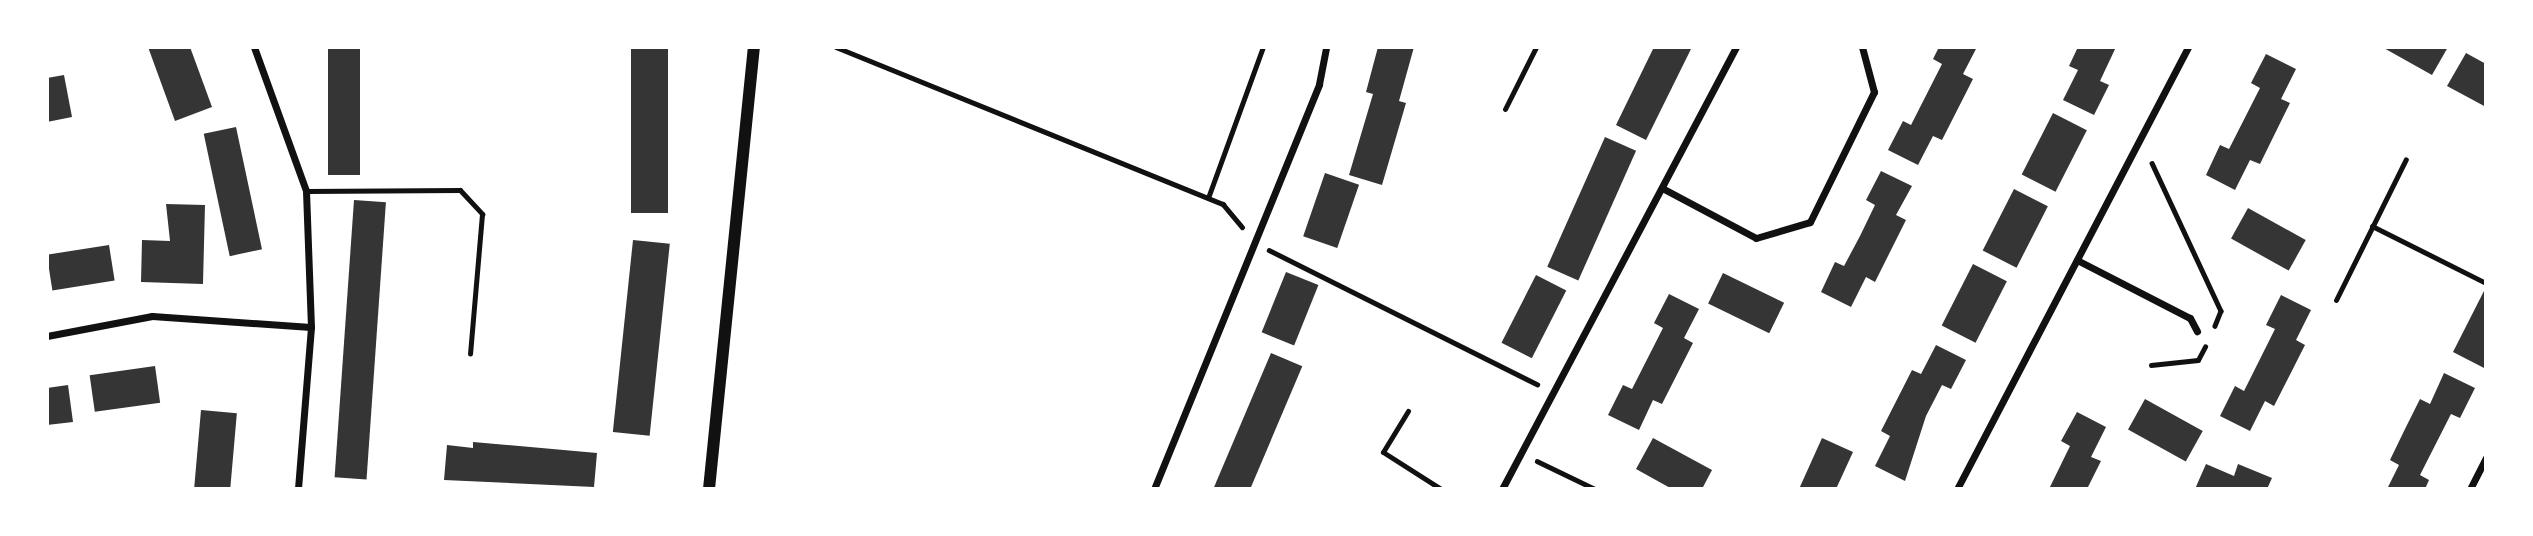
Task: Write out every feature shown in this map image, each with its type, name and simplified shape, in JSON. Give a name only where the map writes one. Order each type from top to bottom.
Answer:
[{"type":"street","points":[[254,47],[306,191],[311,327],[298,489]]},
{"type":"street","points":[[709,489],[754,47]]},
{"type":"street","points":[[1154,489],[1318,84],[1326,47]]},
{"type":"street","points":[[1502,489],[1737,47]]},
{"type":"street","points":[[1662,188],[1756,238],[1810,222],[1874,92],[1862,47]]},
{"type":"street","points":[[1957,489],[2188,47]]},
{"type":"street","points":[[2077,260],[2190,318],[2197,331]]},
{"type":"street","points":[[47,336],[152,316],[311,327]]},
{"type":"street","points":[[2470,489],[2486,458]]},
{"type":"lane","points":[[1505,109],[1536,47]]},
{"type":"lane","points":[[2336,300],[2406,159]]},
{"type":"lane","points":[[306,191],[460,191],[482,214],[470,353]]},
{"type":"lane","points":[[2372,226],[2486,283]]},
{"type":"lane","points":[[1408,411],[1383,452],[1441,489]]},
{"type":"path","points":[[836,47],[1223,204],[1254,243],[1554,392]]},
{"type":"path","points":[[1208,198],[1263,47]]},
{"type":"path","points":[[2151,163],[2221,311],[2198,360],[2151,365]]},
{"type":"path","points":[[1520,454],[1595,489]]},
{"type":"building","points":[[148,47],[190,47],[212,107],[175,121]]},
{"type":"building","points":[[328,47],[360,47],[360,175],[328,175]]},
{"type":"building","points":[[631,47],[668,47],[668,213],[631,213]]},
{"type":"building","points":[[1378,47],[1414,47],[1399,101],[1406,103],[1382,185],[1349,175],[1373,94],[1366,92]]},
{"type":"building","points":[[1654,47],[1692,47],[1646,140],[1616,125]]},
{"type":"building","points":[[1939,47],[1977,47],[1963,74],[1973,79],[1942,140],[1933,136],[1918,165],[1888,150],[1903,121],[1911,125],[1942,64],[1933,59]]},
{"type":"building","points":[[2078,47],[2116,47],[2100,81],[2109,85],[2094,115],[2063,100],[2078,70],[2069,66]]},
{"type":"building","points":[[2382,47],[2448,47],[2432,75]]},
{"type":"building","points":[[2466,53],[2486,64],[2486,107],[2447,86]]},
{"type":"building","points":[[2266,54],[2296,69],[2281,99],[2290,103],[2260,164],[2250,160],[2235,190],[2206,175],[2220,145],[2229,149],[2260,88],[2251,83]]},
{"type":"building","points":[[64,75],[72,117],[47,122],[47,78]]},
{"type":"building","points":[[2053,113],[2087,130],[2056,192],[2022,174]]},
{"type":"building","points":[[236,127],[262,249],[230,256],[204,134]]},
{"type":"building","points":[[1605,137],[1636,151],[1578,281],[1547,267]]},
{"type":"building","points":[[1881,171],[1912,186],[1896,215],[1906,220],[1875,282],[1866,277],[1851,307],[1821,292],[1835,262],[1844,266],[1860,236],[1875,205],[1866,200]]},
{"type":"building","points":[[1325,173],[1359,185],[1337,248],[1303,236]]},
{"type":"building","points":[[2014,189],[2048,206],[2017,268],[1983,250]]},
{"type":"building","points":[[354,200],[386,202],[367,480],[335,477]]},
{"type":"building","points":[[166,204],[205,205],[203,284],[141,282],[142,240],[170,241]]},
{"type":"building","points":[[2248,208],[2306,240],[2289,271],[2231,239]]},
{"type":"building","points":[[633,240],[670,244],[650,436],[613,432]]},
{"type":"building","points":[[109,245],[115,281],[52,290],[47,255]]},
{"type":"building","points":[[1973,264],[2007,281],[1976,343],[1942,325]]},
{"type":"building","points":[[1286,272],[1318,285],[1294,345],[1262,332]]},
{"type":"building","points":[[1723,273],[1784,303],[1769,333],[1708,304]]},
{"type":"building","points":[[1536,275],[1566,290],[1532,358],[1501,343]]},
{"type":"building","points":[[2486,287],[2486,369],[2453,352]]},
{"type":"building","points":[[1669,294],[1699,309],[1684,338],[1693,343],[1662,404],[1653,400],[1639,430],[1608,415],[1623,385],[1632,389],[1663,328],[1654,323]]},
{"type":"building","points":[[2281,295],[2311,310],[2296,340],[2305,345],[2274,406],[2265,401],[2250,431],[2220,416],[2235,386],[2244,391],[2275,329],[2266,325]]},
{"type":"building","points":[[1936,345],[1966,360],[1951,389],[1942,385],[1926,416],[1905,481],[1875,466],[1890,436],[1881,431],[1912,370],[1921,374]]},
{"type":"building","points":[[1271,353],[1302,366],[1250,489],[1214,488]]},
{"type":"building","points":[[155,366],[160,403],[95,412],[90,375]]},
{"type":"building","points":[[2444,373],[2475,388],[2460,418],[2451,414],[2420,475],[2429,480],[2425,489],[2387,489],[2399,465],[2390,460],[2405,429],[2420,399],[2430,404]]},
{"type":"building","points":[[68,385],[73,422],[47,425],[47,388]]},
{"type":"building","points":[[2145,399],[2203,431],[2186,462],[2128,430]]},
{"type":"building","points":[[201,410],[237,413],[230,489],[194,489]]},
{"type":"building","points":[[2077,412],[2106,427],[2091,457],[2101,461],[2087,489],[2049,489],[2070,446],[2061,441]]},
{"type":"building","points":[[1653,438],[1712,470],[1702,489],[1672,489],[1636,469]]},
{"type":"building","points":[[1822,438],[1853,452],[1836,489],[1799,489]]},
{"type":"building","points":[[473,442],[597,453],[594,487],[444,480],[447,445],[473,448]]},
{"type":"building","points":[[2206,464],[2234,476],[2238,464],[2272,478],[2267,489],[2195,489]]}]
